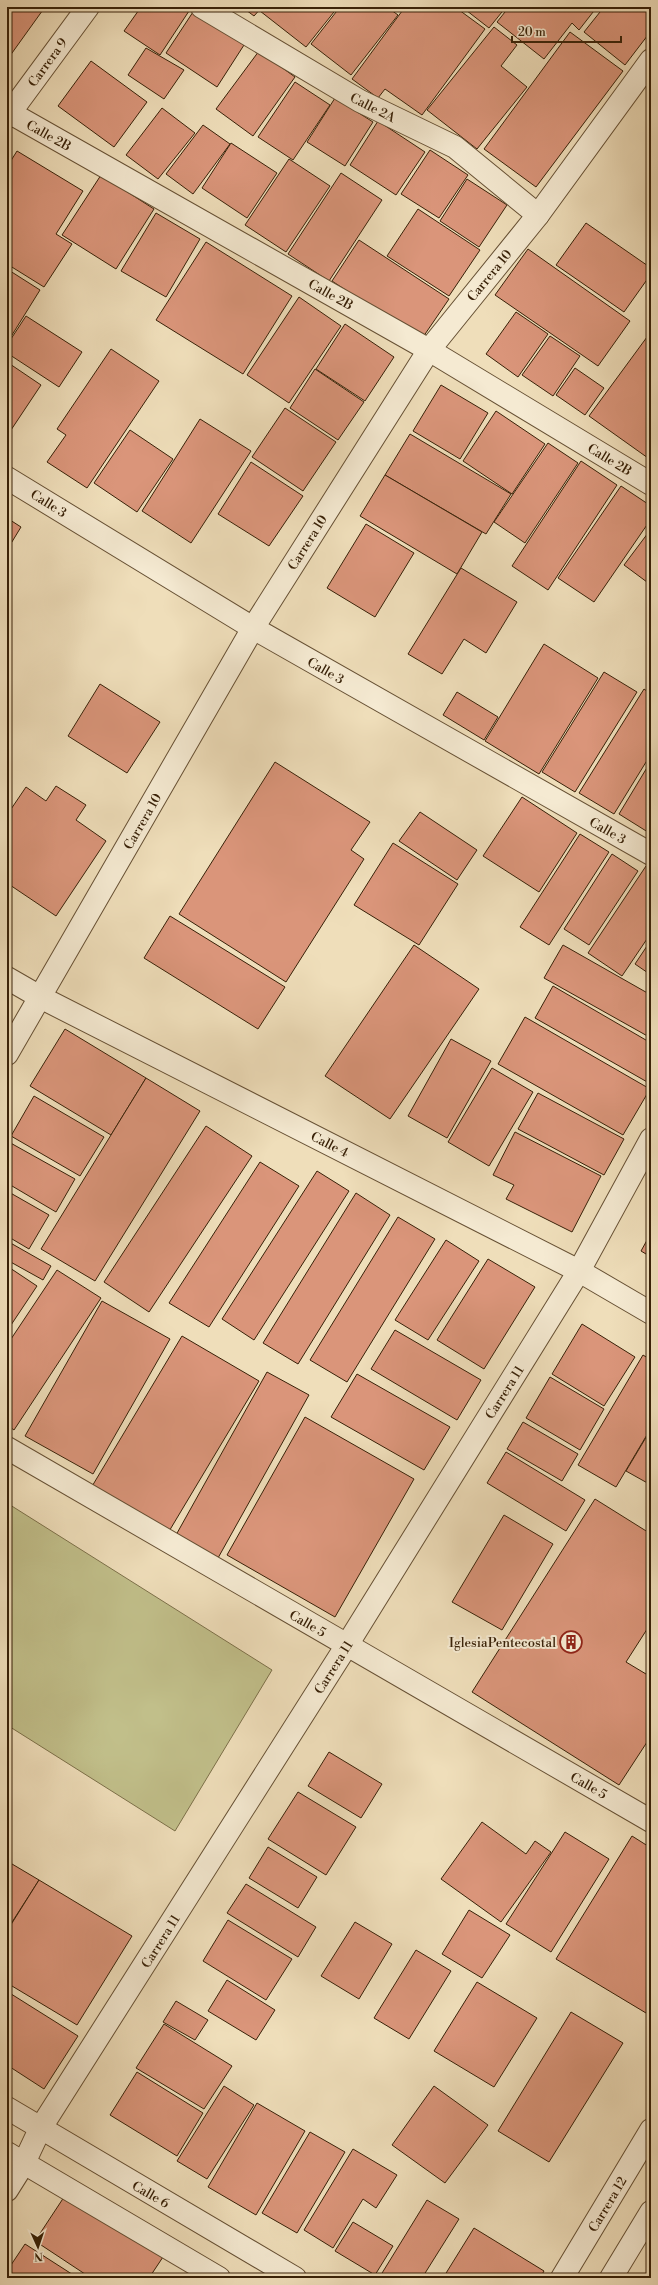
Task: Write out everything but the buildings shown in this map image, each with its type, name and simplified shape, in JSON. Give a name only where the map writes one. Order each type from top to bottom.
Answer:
[{"type":"street","name":"Carrera 9","points":[[8,114],[88,7]]},
{"type":"street","name":"Calle 2A","points":[[202,7],[360,101],[455,147],[538,215]]},
{"type":"street","name":"Carrera 10","points":[[7,1054],[253,628],[429,350],[538,215],[651,60]]},
{"type":"street","name":"Calle 2B","points":[[8,114],[429,350],[651,484]]},
{"type":"street","name":"Calle 3","points":[[7,478],[253,628],[651,854]]},
{"type":"street","name":"Calle 4","points":[[7,978],[40,997],[579,1271],[651,1313]]},
{"type":"street","name":"Carrera 11","points":[[7,2190],[15,2158],[40,2129],[347,1645],[579,1271],[651,1139]]},
{"type":"street","name":"Calle 5","points":[[7,1448],[651,1821]]},
{"type":"street","name":"Calle 6","points":[[7,2108],[40,2129],[295,2278]]},
{"type":"street","name":"Carrera 12","points":[[562,2278],[651,2130]]},
{"type":"street","points":[[15,2158],[219,2278]]},
{"type":"street","points":[[611,2278],[651,2212]]},
{"type":"shaded area","points":[[7,1503],[272,1670],[175,1831],[7,1725]]},
{"type":"place","name":"IglesiaPentecostal","points":[[571,1642]]}]
